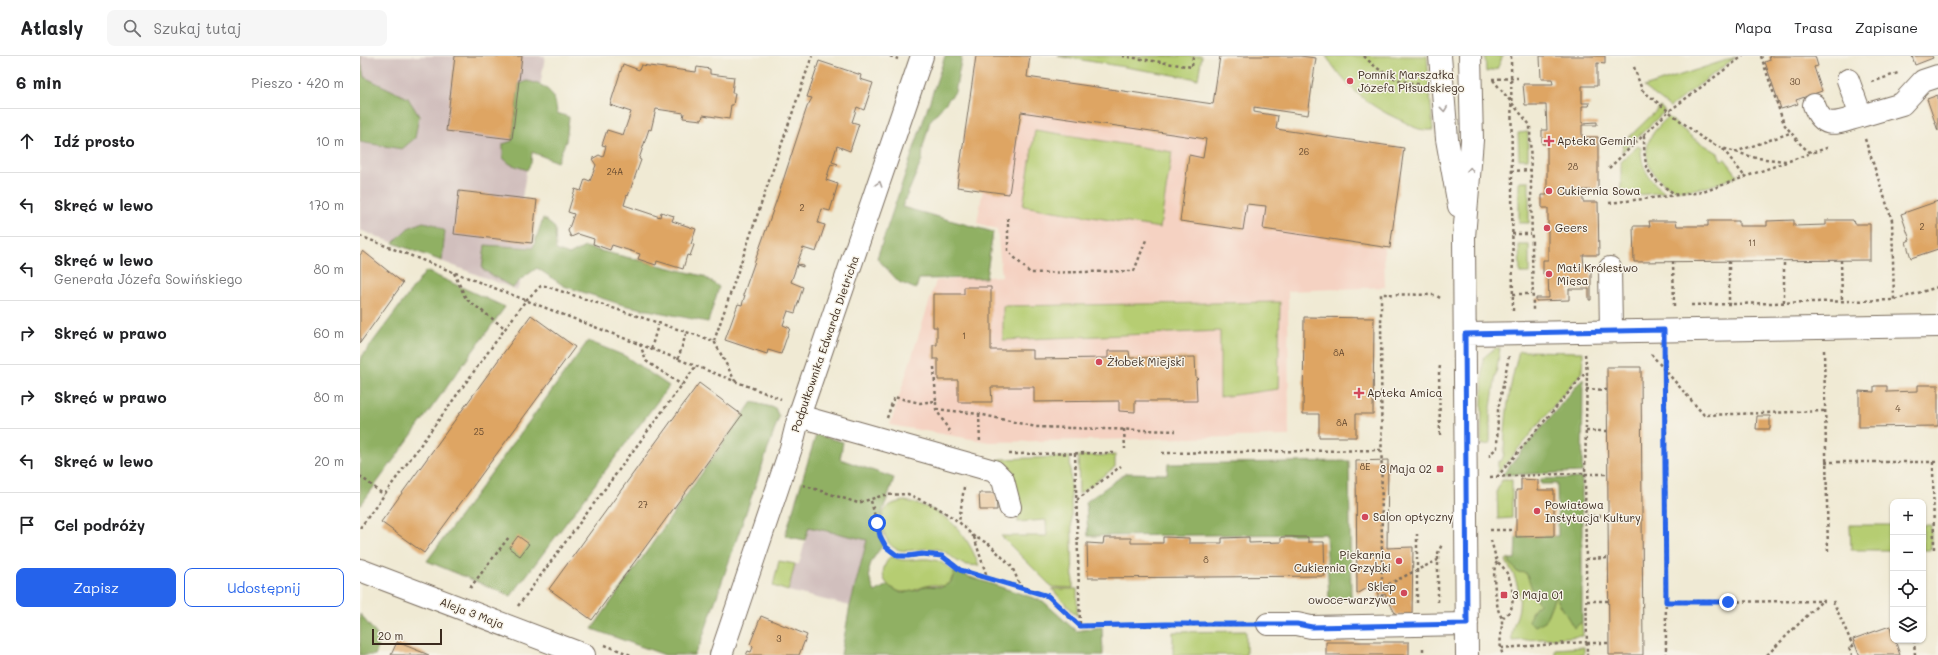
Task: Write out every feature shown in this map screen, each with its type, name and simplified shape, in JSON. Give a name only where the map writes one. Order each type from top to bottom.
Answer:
[{"type":"street","name":"Podpułkownika Edwarda Dietricha","points":[[721,655],[791,448],[799,416],[922,56]]},
{"type":"street","points":[[1440,56],[1447,140],[1464,236]]},
{"type":"street","points":[[1467,655],[1464,236],[1472,140],[1470,56]]},
{"type":"street","points":[[1814,105],[1818,115],[1824,122],[1862,126],[1902,104],[1923,81],[1938,76]]},
{"type":"street","points":[[1848,80],[1862,126]]},
{"type":"street","points":[[1610,268],[1611,331]]},
{"type":"street","points":[[1465,334],[1938,326]]},
{"type":"street","points":[[799,416],[849,432],[960,461],[1000,475],[1003,480],[1010,507]]},
{"type":"street","name":"Aleja 3 Maja","points":[[360,570],[584,655]]},
{"type":"street","points":[[1268,624],[1297,624],[1312,627],[1467,624]]},
{"type":"path","points":[[735,381],[714,341],[812,56]]},
{"type":"path","points":[[892,56],[900,60]]},
{"type":"path","points":[[1122,56],[1192,67],[1193,56]]},
{"type":"path","points":[[1364,56],[1374,66],[1396,79],[1410,83],[1424,84]]},
{"type":"path","points":[[1511,56],[1512,314]]},
{"type":"path","points":[[1609,168],[1669,111],[1743,56]]},
{"type":"path","points":[[1761,56],[1780,114],[1790,133],[1811,153]]},
{"type":"path","points":[[1634,67],[1642,90],[1702,138],[1722,148],[1735,152],[1762,159],[1788,161]]},
{"type":"path","points":[[1493,79],[1530,124],[1533,312]]},
{"type":"path","points":[[1862,126],[1892,220],[1894,300]]},
{"type":"path","points":[[1735,152],[1790,133]]},
{"type":"path","points":[[1644,135],[1644,154],[1648,169],[1656,183],[1677,195]]},
{"type":"path","points":[[1610,203],[1703,192],[1834,146]]},
{"type":"path","points":[[1722,148],[1745,177]]},
{"type":"path","points":[[1511,171],[1531,170]]},
{"type":"path","points":[[1008,218],[1008,251],[1030,273],[1134,271],[1146,240]]},
{"type":"path","points":[[1512,234],[1531,234]]},
{"type":"path","points":[[360,236],[784,400]]},
{"type":"path","points":[[1784,260],[1784,302]]},
{"type":"path","points":[[1841,260],[1842,300]]},
{"type":"path","points":[[1673,261],[1674,306]]},
{"type":"path","points":[[1729,261],[1729,304]]},
{"type":"path","points":[[454,272],[466,299],[506,328]]},
{"type":"path","points":[[360,528],[526,300],[542,286],[686,334],[714,341]]},
{"type":"path","points":[[1382,596],[1381,294],[1435,295],[1440,299],[1446,298]]},
{"type":"path","points":[[1513,294],[1532,294]]},
{"type":"path","points":[[1824,301],[1824,412],[1828,554]]},
{"type":"path","points":[[651,349],[658,324]]},
{"type":"path","points":[[1664,330],[1666,655]]},
{"type":"path","points":[[678,359],[686,334]]},
{"type":"path","points":[[640,344],[646,360],[682,386]]},
{"type":"path","points":[[1584,347],[1587,372],[1585,474],[1588,655]]},
{"type":"path","points":[[1490,462],[1490,454],[1497,448],[1498,410],[1511,349]]},
{"type":"path","points":[[1650,353],[1704,415],[1824,412]]},
{"type":"path","points":[[1441,441],[1439,372],[1442,360]]},
{"type":"path","points":[[515,610],[696,366]]},
{"type":"path","points":[[934,367],[936,409],[948,428],[952,438],[951,446],[957,448],[960,461],[966,475],[959,522]]},
{"type":"path","points":[[1497,477],[1587,372]]},
{"type":"path","points":[[1586,390],[1607,390]]},
{"type":"path","points":[[885,424],[894,397],[920,403],[936,400]]},
{"type":"path","points":[[936,409],[979,414],[1036,427],[1176,431]]},
{"type":"path","points":[[979,414],[980,447]]},
{"type":"path","points":[[1124,429],[1125,449]]},
{"type":"path","points":[[1586,431],[1607,431]]},
{"type":"path","points":[[1162,453],[1382,450]]},
{"type":"path","points":[[1075,453],[1080,626]]},
{"type":"path","points":[[1006,454],[1117,453]]},
{"type":"path","points":[[1825,462],[1938,462]]},
{"type":"path","points":[[1933,462],[1934,552]]},
{"type":"path","points":[[1076,500],[1121,466]]},
{"type":"path","points":[[1490,470],[1490,484]]},
{"type":"path","points":[[1490,477],[1607,474]]},
{"type":"path","points":[[360,476],[384,495]]},
{"type":"path","points":[[796,483],[858,504],[871,501],[884,495],[908,494],[938,508],[959,522],[973,536],[989,544],[1012,567],[1021,587]]},
{"type":"path","points":[[871,501],[880,536],[886,547],[898,556],[922,554],[942,556],[960,570],[1048,596],[1080,626],[1109,627],[1166,624],[1268,624]]},
{"type":"path","points":[[1586,516],[1608,516]]},
{"type":"path","points":[[1490,524],[1492,550],[1497,562],[1502,565],[1512,586],[1513,594],[1510,610],[1502,618]]},
{"type":"path","points":[[1490,530],[1514,530]]},
{"type":"path","points":[[1383,587],[1417,570],[1417,534]]},
{"type":"path","points":[[973,536],[987,577]]},
{"type":"path","points":[[467,591],[509,537]]},
{"type":"path","points":[[1423,648],[1438,633],[1438,553],[1444,540]]},
{"type":"path","points":[[1586,559],[1608,558]]},
{"type":"path","points":[[1497,562],[1494,568],[1495,589],[1498,609],[1502,618],[1502,654]]},
{"type":"path","points":[[1587,601],[1608,601]]},
{"type":"path","points":[[1767,655],[1822,601]]},
{"type":"path","points":[[1666,602],[1828,601]]},
{"type":"path","points":[[1833,601],[1852,646],[1850,647],[1852,655]]},
{"type":"path","points":[[1165,628],[1166,624]]},
{"type":"path","points":[[1501,648],[1587,642],[1609,643]]},
{"type":"path","points":[[1914,643],[1915,655]]},
{"type":"shaded area","points":[[360,56],[545,56],[522,198],[537,200],[532,243],[535,246],[517,290],[360,230]]},
{"type":"shaded area","points":[[976,56],[1030,56],[1027,77],[1213,104],[1220,56],[1300,56],[1254,107],[1254,112],[1278,116],[1276,129],[1404,148],[1390,248],[1384,247],[1385,287],[1288,291],[1289,436],[989,442],[890,425],[936,281],[1002,276],[997,229],[977,223],[983,190],[957,187]]},
{"type":"shaded area","points":[[809,527],[867,540],[850,606],[788,591],[795,564],[799,564]]},
{"type":"green space","points":[[360,56],[364,77],[408,98],[419,116],[415,138],[402,149],[360,142]]},
{"type":"green space","points":[[945,56],[962,56],[955,92],[930,121],[923,147],[922,160],[902,207],[993,232],[986,278],[919,279],[916,289],[899,282],[877,258]]},
{"type":"green space","points":[[1058,56],[1202,56],[1198,79]]},
{"type":"green space","points":[[1326,56],[1427,56],[1433,130],[1422,130],[1414,127],[1365,100],[1348,85]]},
{"type":"green space","points":[[1485,56],[1503,56],[1497,69],[1486,72]]},
{"type":"green space","points":[[1736,57],[1670,107],[1644,87]]},
{"type":"green space","points":[[527,81],[545,87],[552,95],[557,113],[569,117],[566,141],[557,162],[532,152],[531,163],[527,170],[510,164],[503,158],[503,144],[512,141],[519,84]]},
{"type":"green space","points":[[1660,107],[1665,111],[1622,152],[1623,143]]},
{"type":"green space","points":[[1668,117],[1693,138],[1718,153],[1721,160],[1725,159],[1738,176],[1723,182],[1686,190],[1675,190],[1662,182],[1650,166],[1647,147],[1657,128]]},
{"type":"green space","points":[[1035,130],[1172,152],[1160,228],[1023,206]]},
{"type":"green space","points":[[1528,132],[1528,159],[1519,159],[1518,133]]},
{"type":"green space","points":[[1638,146],[1641,148],[1642,161],[1647,173],[1654,183],[1665,192],[1621,197],[1621,162]]},
{"type":"green space","points":[[1519,181],[1529,181],[1529,223],[1519,223]]},
{"type":"green space","points":[[543,218],[555,228],[556,250],[569,255],[585,247],[703,276],[719,287],[708,322],[623,305],[564,286],[537,268],[520,280],[513,288],[482,269],[485,245],[533,248]]},
{"type":"green space","points":[[423,222],[433,224],[445,231],[442,261],[393,243],[408,228]]},
{"type":"green space","points":[[1519,245],[1529,245],[1529,273],[1520,273]]},
{"type":"green space","points":[[426,271],[505,307],[360,506],[360,359]]},
{"type":"green space","points":[[1280,302],[1278,389],[1220,397],[1220,331],[1003,340],[1003,306]]},
{"type":"green space","points":[[588,341],[625,356],[669,386],[511,596],[427,561]]},
{"type":"green space","points":[[1495,348],[1500,348],[1490,414],[1490,444],[1481,445],[1483,358]]},
{"type":"green space","points":[[1519,351],[1583,352],[1582,372],[1498,473],[1498,462],[1502,460],[1504,454],[1508,402]]},
{"type":"green space","points":[[1583,378],[1582,472],[1502,475]]},
{"type":"green space","points":[[752,402],[775,408],[779,417],[700,645],[694,655],[665,655],[592,629]]},
{"type":"green space","points":[[816,435],[843,442],[840,459],[894,478],[881,516],[883,545],[871,562],[869,572],[875,592],[887,585],[901,593],[918,590],[926,586],[942,587],[950,583],[955,572],[1043,601],[1076,631],[1102,627],[1103,655],[841,655],[850,606],[867,540],[809,527],[805,540],[785,536]]},
{"type":"green space","points":[[1115,455],[1115,467],[1079,494],[1078,456]]},
{"type":"green space","points":[[1070,457],[1073,588],[1052,587],[1001,536],[1047,536],[1046,520],[1018,522],[1016,493],[999,467],[999,459]]},
{"type":"green space","points":[[1349,461],[1351,599],[1329,600],[1326,534],[1088,536],[1086,502],[1126,473],[1167,474],[1168,464]]},
{"type":"green space","points":[[1582,478],[1582,622],[1574,628],[1555,596],[1545,621],[1535,626],[1529,622],[1531,613],[1539,603],[1526,573],[1517,572],[1510,563],[1509,559],[1515,559],[1516,537],[1558,536],[1557,484],[1541,484],[1541,479]]},
{"type":"green space","points":[[1502,480],[1512,480],[1512,518],[1498,519],[1497,490]]},
{"type":"green space","points":[[905,501],[919,504],[931,509],[952,523],[960,531],[974,553],[979,566],[963,564],[946,552],[940,550],[901,550],[894,548],[888,542],[884,533],[882,516],[886,508],[889,506]]},
{"type":"green space","points":[[1850,525],[1890,525],[1890,550],[1851,550]]},
{"type":"green space","points":[[1926,525],[1931,525],[1931,550],[1926,550]]},
{"type":"green space","points":[[891,556],[902,560],[928,559],[937,561],[955,572],[948,583],[943,586],[932,585],[908,592],[900,592],[889,586],[883,574],[885,565]]},
{"type":"green space","points":[[1509,558],[1510,563],[1526,572],[1531,584],[1533,595],[1539,603],[1531,613],[1545,621],[1555,596],[1574,627],[1582,622],[1583,636],[1512,641],[1512,631],[1519,609],[1519,595],[1514,575],[1506,560]]},
{"type":"green space","points":[[779,561],[795,564],[788,591],[773,586]]},
{"type":"green space","points":[[1052,589],[1077,589],[1077,616]]},
{"type":"green space","points":[[360,614],[381,640],[375,655],[360,655]]},
{"type":"green space","points":[[1246,631],[1246,655],[1173,655],[1173,632]]},
{"type":"green space","points":[[1584,647],[1584,655],[1555,655],[1555,649]]},
{"type":"building","points":[[455,56],[522,56],[512,139],[446,131]]},
{"type":"building","points":[[976,56],[1030,56],[1027,77],[1213,104],[1220,56],[1300,56],[1316,58],[1308,115],[1254,107],[1254,112],[1278,116],[1276,129],[1404,148],[1390,248],[1263,229],[1266,206],[1247,204],[1243,230],[1180,221],[1189,155],[1203,158],[1206,139],[1021,112],[1009,194],[957,187]]},
{"type":"building","points":[[1540,56],[1605,56],[1605,64],[1597,63],[1597,86],[1582,86],[1582,103],[1590,103],[1589,106],[1582,106],[1582,123],[1597,122],[1597,125],[1582,125],[1582,137],[1598,137],[1598,190],[1583,190],[1583,202],[1598,202],[1599,255],[1583,255],[1584,267],[1591,267],[1591,300],[1589,300],[1589,289],[1569,289],[1569,300],[1536,301],[1536,298],[1549,298],[1548,275],[1543,274],[1543,260],[1548,260],[1548,208],[1542,208],[1542,195],[1547,195],[1547,144],[1542,144],[1542,130],[1547,130],[1546,105],[1525,105],[1523,84],[1553,84],[1552,79],[1541,79]]},
{"type":"building","points":[[1769,56],[1815,56],[1818,66],[1814,67],[1822,91],[1796,100],[1798,104],[1781,109],[1765,62],[1770,60]]},
{"type":"building","points":[[1912,56],[1932,56],[1933,58],[1915,65]]},
{"type":"building","points":[[819,61],[861,75],[860,79],[873,83],[864,110],[857,107],[852,122],[859,124],[850,151],[837,146],[832,162],[838,164],[837,166],[831,164],[826,180],[838,184],[830,211],[822,209],[818,223],[825,225],[816,252],[803,248],[797,264],[803,265],[803,267],[797,265],[791,282],[803,287],[795,313],[788,311],[783,325],[790,328],[781,354],[768,350],[767,354],[725,340],[738,304],[742,305],[745,295],[743,295],[778,196],[807,107],[812,98],[807,97]]},
{"type":"building","points":[[623,64],[639,70],[641,65],[696,72],[697,67],[710,69],[710,74],[734,77],[732,93],[735,93],[729,119],[703,115],[702,120],[683,118],[684,113],[656,109],[651,130],[649,129],[639,159],[641,160],[624,205],[660,217],[661,212],[674,216],[672,221],[696,229],[691,244],[694,245],[690,256],[687,255],[683,269],[657,261],[656,265],[638,259],[640,254],[612,245],[610,250],[593,244],[594,239],[578,234],[571,237],[568,231],[574,214],[568,212],[575,189],[581,191],[585,179],[590,181],[596,165],[592,159],[599,155],[603,157],[606,146],[602,145],[607,130],[623,135],[631,112],[610,105]]},
{"type":"building","points":[[1938,95],[1938,131],[1927,99]]},
{"type":"building","points":[[459,191],[537,200],[532,243],[454,234]]},
{"type":"building","points":[[1938,201],[1938,249],[1911,258],[1906,242],[1910,240],[1901,214]]},
{"type":"building","points":[[1794,220],[1794,226],[1826,225],[1826,220],[1853,220],[1854,224],[1870,224],[1870,260],[1634,262],[1633,226],[1650,226],[1649,221],[1676,221],[1677,226],[1708,226],[1708,221],[1739,221],[1739,226],[1767,226],[1767,221]]},
{"type":"building","points":[[363,251],[403,283],[360,343],[360,255]]},
{"type":"building","points":[[964,287],[991,287],[991,350],[1033,350],[1033,359],[1108,358],[1108,351],[1129,351],[1130,358],[1195,357],[1196,378],[1198,378],[1196,380],[1197,401],[1135,401],[1135,412],[1119,411],[1119,401],[1034,402],[1034,387],[991,387],[992,402],[958,402],[958,380],[938,380],[938,359],[933,359],[933,345],[937,345],[937,327],[933,327],[933,294],[964,294]]},
{"type":"building","points":[[531,315],[575,347],[424,553],[381,522]]},
{"type":"building","points":[[1304,317],[1374,318],[1373,414],[1356,414],[1356,437],[1319,437],[1319,414],[1303,414]]},
{"type":"building","points":[[1607,367],[1641,367],[1643,655],[1609,655]]},
{"type":"building","points":[[699,383],[742,415],[592,620],[549,589]]},
{"type":"building","points":[[1918,385],[1938,385],[1938,426],[1859,427],[1859,391],[1874,392],[1874,386],[1887,386],[1887,392],[1918,391]]},
{"type":"building","points":[[1757,416],[1770,416],[1770,429],[1756,429]]},
{"type":"building","points":[[1388,460],[1387,548],[1413,547],[1412,615],[1396,615],[1385,594],[1378,598],[1378,582],[1357,594],[1356,461]]},
{"type":"building","points":[[1521,479],[1538,480],[1538,490],[1554,490],[1554,536],[1516,537],[1516,490],[1521,490]]},
{"type":"building","points":[[979,493],[996,493],[997,510],[980,510]]},
{"type":"building","points":[[518,536],[529,544],[520,556],[509,548]]},
{"type":"building","points":[[1163,537],[1189,538],[1189,543],[1222,543],[1222,538],[1249,537],[1249,543],[1281,542],[1281,537],[1308,537],[1308,542],[1324,542],[1325,576],[1088,578],[1087,543],[1103,544],[1104,538],[1131,538],[1131,543],[1163,543]]},
{"type":"building","points":[[761,616],[807,635],[799,655],[746,655],[748,651],[751,652],[753,647],[750,644]]},
{"type":"building","points":[[1890,626],[1890,643],[1896,643],[1900,655],[1859,655],[1853,639]]},
{"type":"building","points":[[397,642],[429,655],[391,655]]},
{"type":"building","points":[[1326,642],[1409,642],[1409,655],[1326,655]]},
{"type":"place","name":"Pomnik Marszałka Józefa Piłsudskiego","points":[[1350,81]]},
{"type":"place","name":"Apteka Gemini","points":[[1549,141]]},
{"type":"place","name":"Cukiernia Sowa","points":[[1549,191]]},
{"type":"place","name":"Geers","points":[[1547,228]]},
{"type":"place","name":"Mati Królestwo Mięsa","points":[[1549,274]]},
{"type":"place","name":"Żłobek Miejski","points":[[1099,362]]},
{"type":"place","name":"Apteka Amica","points":[[1359,393]]},
{"type":"place","name":"3 Maja 02","points":[[1440,469]]},
{"type":"place","name":"Powiatowa Instytucja Kultury","points":[[1537,511]]},
{"type":"place","name":"Salon optyczny","points":[[1365,517]]},
{"type":"place","name":"Piekarnia Cukiernia Grzybki","points":[[1399,561]]},
{"type":"place","name":"Sklep owoce-warzywa","points":[[1404,593]]},
{"type":"place","name":"3 Maja 01","points":[[1504,595]]},
{"type":"route","points":[[877,523],[880,536],[886,547],[898,556],[922,554],[942,556],[960,570],[1048,596],[1080,626],[1166,624],[1297,624],[1312,627],[1467,624],[1465,334],[1664,330],[1666,602],[1728,602]]}]
